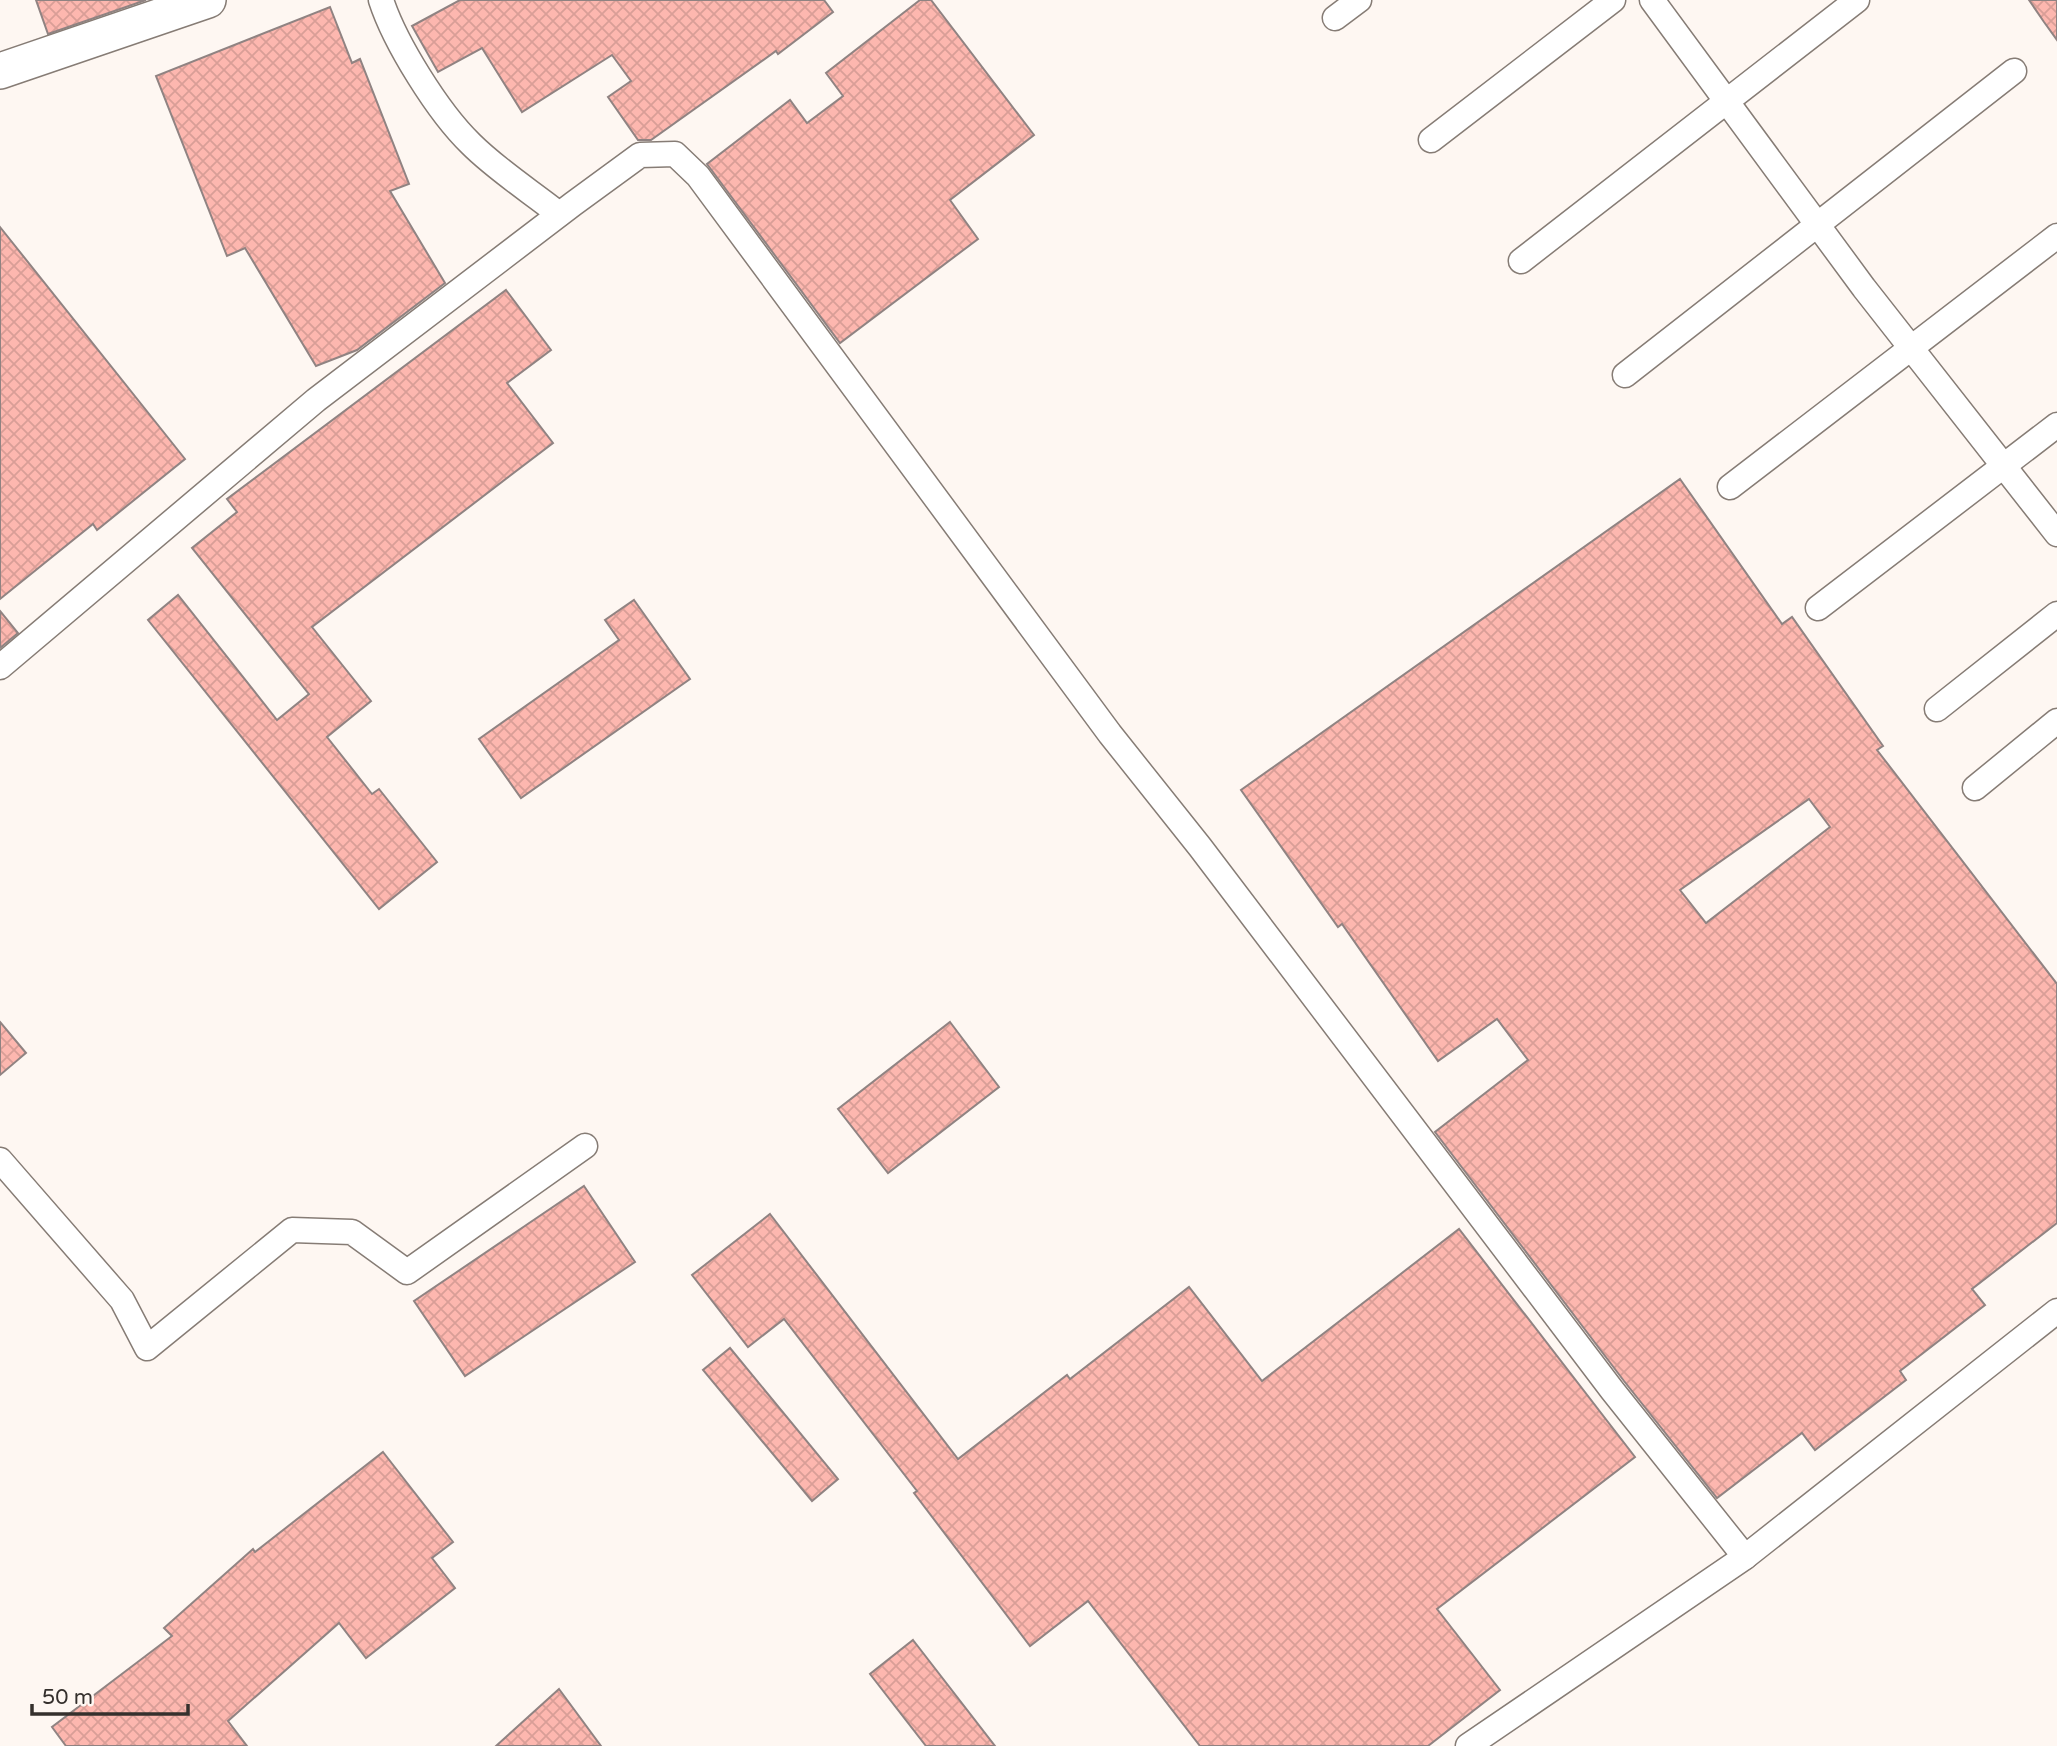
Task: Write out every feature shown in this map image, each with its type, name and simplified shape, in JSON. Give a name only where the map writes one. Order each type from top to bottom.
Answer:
[{"type":"street","points":[[0,71],[208,0]]},
{"type":"street","points":[[381,0],[387,18],[438,106],[471,145],[559,214]]},
{"type":"street","points":[[1335,18],[1359,0]]},
{"type":"street","points":[[1431,140],[1613,0]]},
{"type":"street","points":[[1652,0],[1818,225],[2057,534]]},
{"type":"street","points":[[1521,261],[1857,0]]},
{"type":"street","points":[[1625,375],[2014,71]]},
{"type":"street","points":[[0,667],[316,400],[559,214],[640,155],[675,154],[698,177],[1110,734],[1200,847],[1612,1390],[1745,1557]]},
{"type":"street","points":[[1730,487],[1910,346],[2057,236]]},
{"type":"street","points":[[1818,608],[2057,425]]},
{"type":"street","points":[[1937,709],[2057,614]]},
{"type":"street","points":[[1975,788],[2057,721]]},
{"type":"street","points":[[0,1160],[122,1300],[147,1348],[292,1230],[352,1231],[407,1272],[585,1146]]},
{"type":"street","points":[[1468,1746],[1745,1557],[2057,1311]]},
{"type":"building","points":[[36,0],[146,0],[48,34]]},
{"type":"building","points":[[460,0],[824,0],[833,12],[778,54],[776,51],[651,140],[638,140],[608,97],[631,81],[612,55],[522,112],[482,48],[438,72],[412,26]]},
{"type":"building","points":[[920,0],[931,0],[1034,135],[950,200],[978,239],[840,343],[707,164],[790,100],[807,123],[843,96],[826,73]]},
{"type":"building","points":[[2029,0],[2057,0],[2057,40],[2044,22]]},
{"type":"building","points":[[330,7],[352,63],[360,59],[409,184],[390,191],[445,283],[357,350],[316,366],[245,248],[227,256],[156,76]]},
{"type":"building","points":[[0,227],[185,459],[97,530],[93,524],[0,599]]},
{"type":"building","points":[[506,290],[551,350],[507,383],[553,443],[312,627],[371,701],[327,737],[372,794],[379,789],[437,862],[379,909],[148,620],[178,595],[277,720],[309,694],[192,548],[237,512],[227,499]]},
{"type":"building","points":[[1680,479],[1782,624],[1792,617],[1883,746],[1877,750],[2057,984],[2057,1223],[1972,1289],[1985,1305],[1900,1371],[1906,1380],[1815,1450],[1802,1433],[1717,1498],[1624,1381],[1435,1132],[1528,1060],[1497,1019],[1438,1061],[1342,924],[1338,927],[1241,790]],"holes":[[[1809,799],[1830,827],[1706,923],[1680,890]]]},
{"type":"building","points":[[634,600],[690,679],[521,798],[479,739],[619,640],[605,620]]},
{"type":"building","points":[[0,611],[18,633],[0,648]]},
{"type":"building","points":[[0,1022],[26,1053],[0,1075]]},
{"type":"building","points":[[950,1022],[999,1087],[888,1173],[838,1109]]},
{"type":"building","points":[[584,1186],[635,1262],[465,1376],[414,1301]]},
{"type":"building","points":[[770,1214],[958,1459],[1067,1375],[1070,1379],[1189,1287],[1262,1381],[1459,1229],[1635,1457],[1437,1609],[1500,1690],[1428,1746],[1200,1746],[1088,1601],[1030,1646],[914,1493],[917,1491],[784,1319],[748,1347],[692,1275]]},
{"type":"building","points":[[730,1348],[838,1479],[812,1501],[703,1370]]},
{"type":"building","points":[[383,1452],[453,1542],[432,1558],[455,1588],[366,1658],[339,1623],[228,1721],[247,1746],[66,1746],[52,1727],[172,1636],[164,1628],[253,1549],[255,1552]]},
{"type":"building","points":[[913,1640],[995,1746],[926,1746],[870,1674]]},
{"type":"building","points":[[559,1689],[601,1746],[496,1746]]}]
